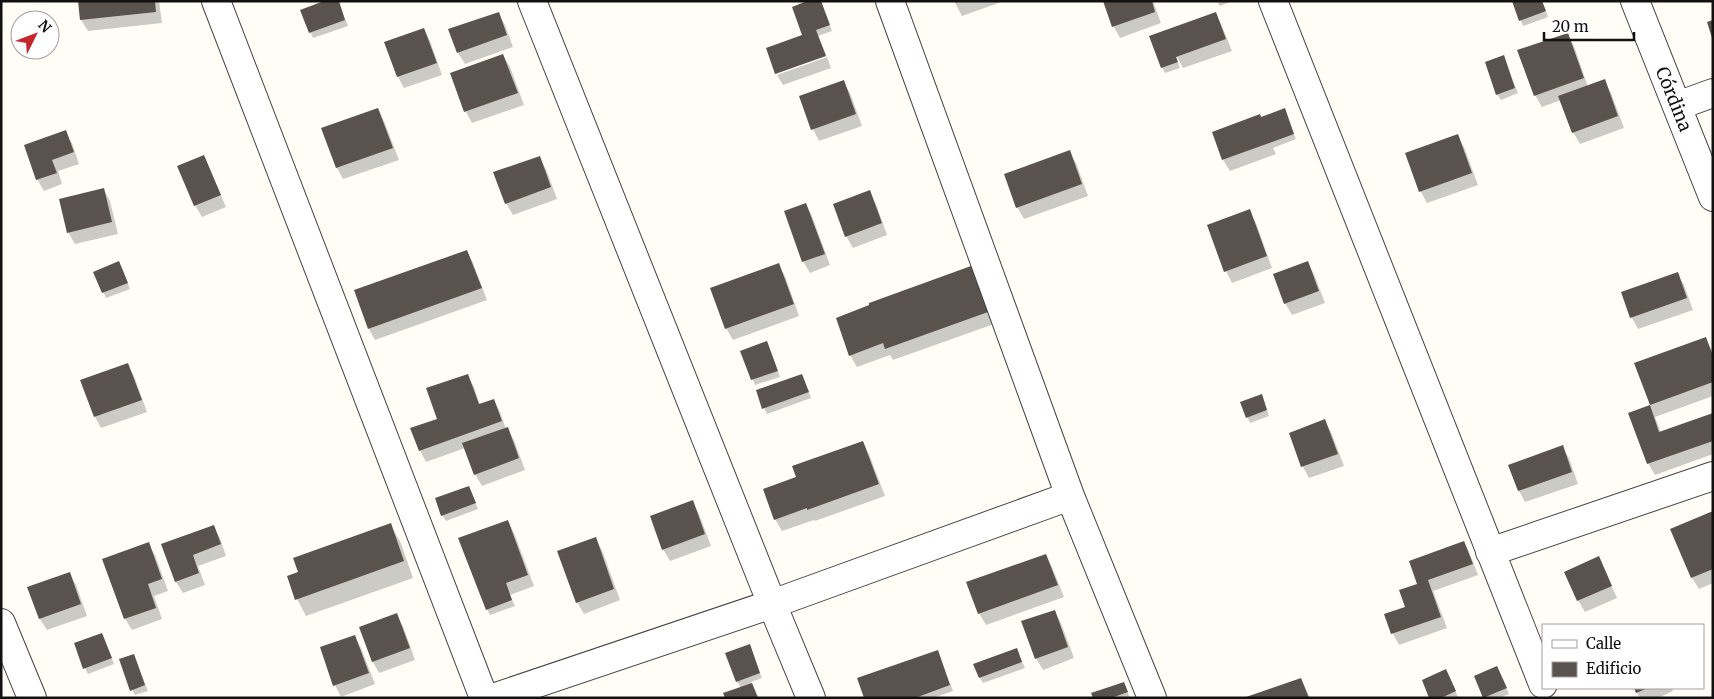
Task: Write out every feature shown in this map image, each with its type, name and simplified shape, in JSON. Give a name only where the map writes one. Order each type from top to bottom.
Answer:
[{"type":"street","points":[[216,1],[484,698]]},
{"type":"street","points":[[532,1],[811,698]]},
{"type":"street","points":[[890,1],[1070,496],[1152,698]]},
{"type":"street","points":[[1273,1],[1542,683]]},
{"type":"street","name":"Córdina","points":[[1635,1],[1713,197]]},
{"type":"street","points":[[1677,106],[1713,93]]},
{"type":"street","points":[[1490,552],[1713,476]]},
{"type":"street","points":[[493,698],[772,604],[1070,496]]},
{"type":"street","points":[[1,623],[32,698]]},
{"type":"building","points":[[78,1],[155,1],[156,12],[80,20]]},
{"type":"building","points":[[324,1],[339,1],[345,20],[309,33],[300,10]]},
{"type":"building","points":[[807,1],[821,1],[830,25],[816,30],[826,56],[775,74],[766,48],[802,35],[792,7]]},
{"type":"building","points":[[1103,1],[1152,1],[1155,12],[1112,27]]},
{"type":"building","points":[[1512,1],[1542,1],[1546,11],[1519,21]]},
{"type":"building","points":[[499,12],[507,35],[457,53],[448,29]]},
{"type":"building","points":[[1216,12],[1226,39],[1176,57],[1178,62],[1161,68],[1149,36]]},
{"type":"building","points":[[1713,20],[1713,38],[1712,38],[1707,22]]},
{"type":"building","points":[[424,28],[437,63],[397,77],[384,42]]},
{"type":"building","points":[[1568,33],[1584,78],[1534,96],[1517,50]]},
{"type":"building","points":[[503,54],[518,93],[464,112],[450,73]]},
{"type":"building","points":[[1504,55],[1515,88],[1496,95],[1485,62]]},
{"type":"building","points":[[1605,79],[1618,116],[1572,133],[1558,96]]},
{"type":"building","points":[[844,80],[856,114],[811,130],[799,96]]},
{"type":"building","points":[[378,108],[393,148],[336,168],[321,128]]},
{"type":"building","points":[[1285,108],[1294,134],[1222,160],[1212,132],[1260,114],[1261,117]]},
{"type":"building","points":[[66,130],[74,152],[52,160],[57,173],[36,180],[24,145]]},
{"type":"building","points":[[1458,134],[1472,173],[1419,192],[1405,153]]},
{"type":"building","points":[[1070,150],[1082,184],[1016,208],[1004,174]]},
{"type":"building","points":[[204,155],[221,195],[194,206],[177,166]]},
{"type":"building","points":[[540,156],[551,187],[505,204],[493,172]]},
{"type":"building","points":[[104,188],[112,222],[67,233],[59,199]]},
{"type":"building","points":[[870,190],[882,223],[845,237],[833,204]]},
{"type":"building","points":[[806,203],[825,254],[802,262],[784,211]]},
{"type":"building","points":[[1250,209],[1267,256],[1224,272],[1207,225]]},
{"type":"building","points":[[467,250],[482,288],[368,329],[354,290]]},
{"type":"building","points":[[119,261],[128,283],[102,293],[93,272]]},
{"type":"building","points":[[1308,261],[1319,291],[1284,304],[1273,274]]},
{"type":"building","points":[[779,263],[794,304],[725,329],[710,288]]},
{"type":"building","points":[[971,266],[988,312],[885,349],[883,343],[849,356],[836,318],[869,305],[869,303]]},
{"type":"building","points":[[1678,272],[1687,298],[1630,318],[1621,292]]},
{"type":"building","points":[[1706,337],[1713,356],[1713,382],[1650,405],[1634,363]]},
{"type":"building","points":[[767,341],[778,371],[751,380],[740,351]]},
{"type":"building","points":[[128,363],[142,400],[94,417],[80,380]]},
{"type":"building","points":[[468,374],[479,404],[494,399],[502,421],[419,451],[410,428],[437,419],[426,388]]},
{"type":"building","points":[[802,374],[809,392],[762,409],[756,390]]},
{"type":"building","points":[[1262,394],[1267,410],[1246,418],[1240,402]]},
{"type":"building","points":[[1650,405],[1659,432],[1713,413],[1713,441],[1647,464],[1628,413]]},
{"type":"building","points":[[1325,419],[1338,454],[1301,467],[1289,433]]},
{"type":"building","points":[[508,427],[519,458],[474,475],[462,443]]},
{"type":"building","points":[[863,441],[879,484],[774,520],[763,489],[796,477],[792,466]]},
{"type":"building","points":[[1563,445],[1572,472],[1518,491],[1508,465]]},
{"type":"building","points":[[469,486],[476,503],[441,516],[435,498]]},
{"type":"building","points":[[693,500],[705,534],[662,550],[650,516]]},
{"type":"building","points":[[1713,511],[1713,569],[1691,578],[1670,529]]},
{"type":"building","points":[[508,520],[528,575],[506,583],[512,600],[486,610],[458,538]]},
{"type":"building","points":[[391,523],[404,561],[295,600],[287,576],[298,572],[293,558]]},
{"type":"building","points":[[214,525],[221,544],[193,555],[199,573],[175,582],[161,544]]},
{"type":"building","points":[[596,537],[614,589],[576,603],[557,551]]},
{"type":"building","points":[[1464,541],[1473,564],[1428,580],[1441,617],[1391,634],[1384,614],[1405,607],[1399,590],[1417,584],[1409,561]]},
{"type":"building","points":[[149,542],[162,579],[148,584],[156,608],[124,619],[102,559]]},
{"type":"building","points":[[1046,554],[1058,585],[978,614],[966,582]]},
{"type":"building","points":[[1599,556],[1612,586],[1577,601],[1564,572]]},
{"type":"building","points":[[70,572],[81,604],[39,619],[27,587]]},
{"type":"building","points":[[1055,610],[1068,647],[1035,659],[1021,621]]},
{"type":"building","points":[[397,613],[410,648],[372,662],[359,627]]},
{"type":"building","points":[[102,633],[112,658],[83,669],[74,643]]},
{"type":"building","points":[[355,635],[369,673],[333,686],[320,647]]},
{"type":"building","points":[[750,644],[760,673],[736,682],[725,653]]},
{"type":"building","points":[[1017,648],[1022,662],[979,678],[973,664]]},
{"type":"building","points":[[938,650],[950,685],[915,698],[864,698],[857,678]]},
{"type":"building","points":[[134,654],[145,685],[130,691],[119,659]]},
{"type":"building","points":[[1497,666],[1507,688],[1483,698],[1474,676]]},
{"type":"building","points":[[1446,669],[1456,691],[1441,698],[1429,698],[1422,680]]},
{"type":"building","points":[[1301,678],[1309,698],[1246,698],[1246,697]]},
{"type":"building","points":[[1124,682],[1128,692],[1111,698],[1093,698],[1091,693]]},
{"type":"building","points":[[752,683],[758,698],[725,698],[723,693]]},
{"type":"building","points":[[1634,689],[1646,689],[1636,693]]}]
